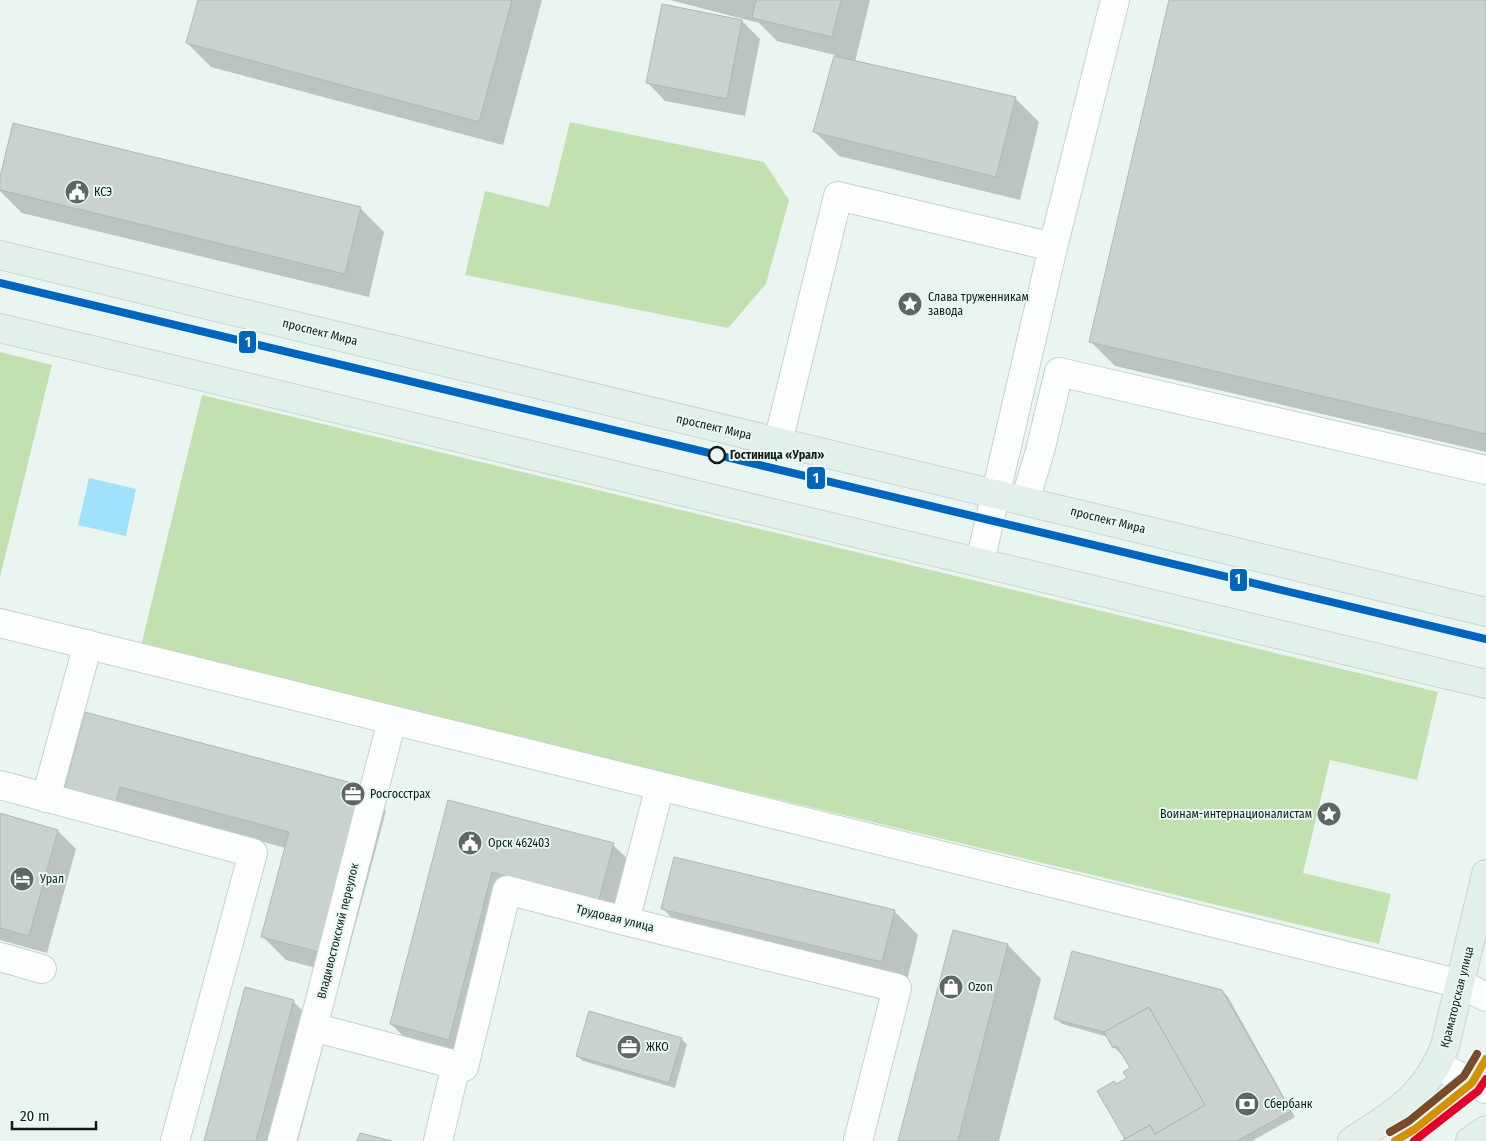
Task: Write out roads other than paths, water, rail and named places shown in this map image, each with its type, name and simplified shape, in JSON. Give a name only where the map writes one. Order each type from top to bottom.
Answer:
[{"type":"main road","name":"проспект Мира","points":[[0,254],[1486,612]]},
{"type":"main road","points":[[0,328],[1486,684]]},
{"type":"main road","name":"Краматорская улица","points":[[1352,1141],[1405,1106],[1422,1089],[1438,1066],[1446,1046],[1486,874]]},
{"type":"street","points":[[980,562],[1053,247],[1115,0]]},
{"type":"street","points":[[778,442],[838,196],[1053,247]]},
{"type":"street","points":[[1025,501],[1040,451],[1059,372],[1486,470]]},
{"type":"street","points":[[0,623],[1461,984],[1486,997]]},
{"type":"street","points":[[46,798],[88,644]]},
{"type":"street","name":"Владивостокский переулок","points":[[282,1141],[392,720]]},
{"type":"street","points":[[0,785],[253,853],[175,1141]]},
{"type":"street","points":[[625,921],[660,786]]},
{"type":"street","name":"Трудовая улица","points":[[456,1065],[464,1067],[507,890],[897,988],[858,1141]]},
{"type":"street","points":[[0,957],[42,969]]},
{"type":"street","points":[[313,1027],[456,1065],[438,1141]]},
{"type":"street","points":[[1438,1066],[1486,1089]]},
{"type":"water","points":[[89,478],[136,489],[126,536],[78,525]]},
{"type":"place","name":"КСЭ","points":[[77,192]]},
{"type":"place","name":"Слава труженникам завода","points":[[910,304]]},
{"type":"place","name":"Гостиница «Урал»","points":[[717,455]]},
{"type":"place","name":"Росгосстрах","points":[[353,794]]},
{"type":"place","name":"Воинам-интернационалистам","points":[[1329,814]]},
{"type":"place","name":"Орск 462403","points":[[470,843]]},
{"type":"place","name":"Урал","points":[[22,879]]},
{"type":"place","name":"Ozon","points":[[951,987]]},
{"type":"place","name":"ЖКО","points":[[629,1047]]},
{"type":"place","name":"Сбербанк","points":[[1247,1104]]}]
